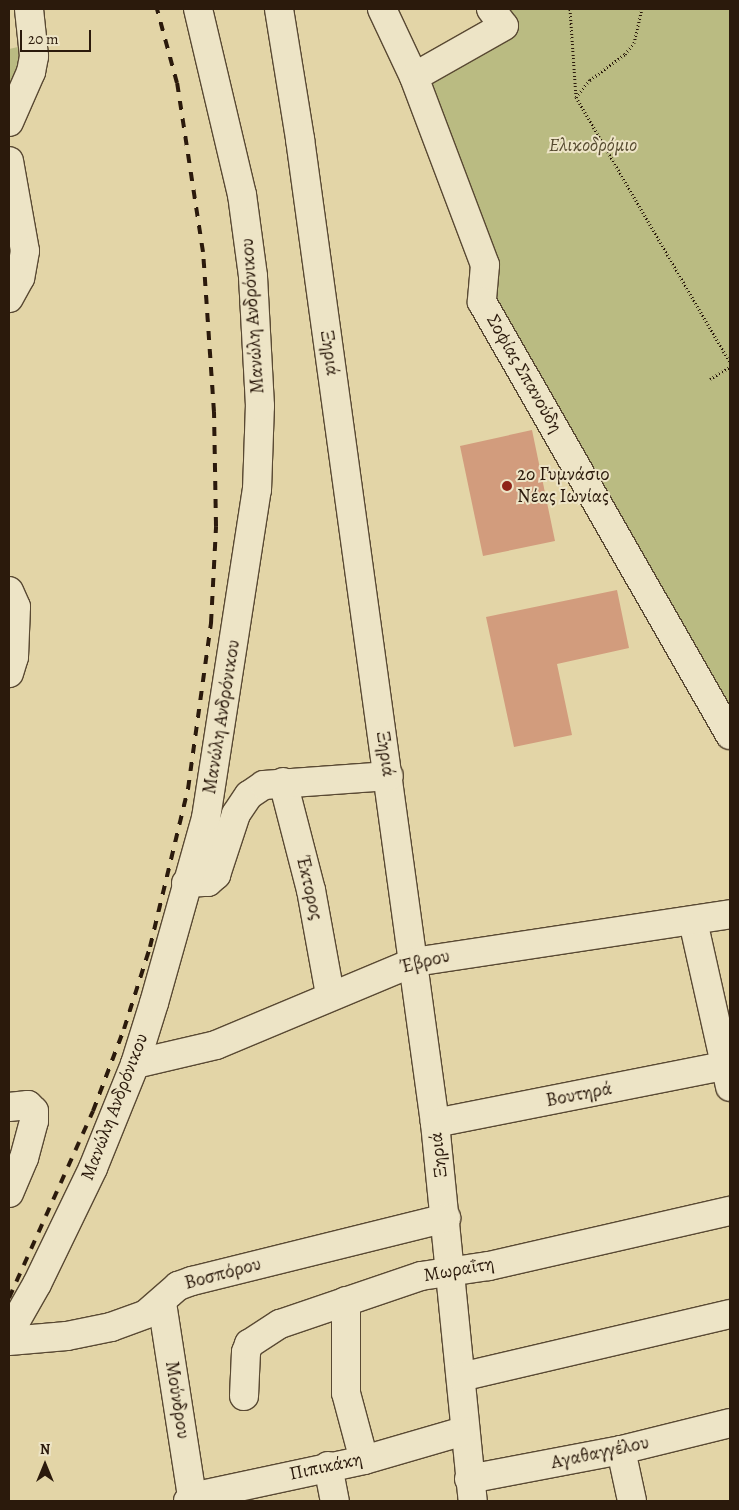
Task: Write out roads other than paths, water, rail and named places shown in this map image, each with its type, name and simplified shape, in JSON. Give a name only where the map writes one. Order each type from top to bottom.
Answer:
[{"type":"street","points":[[9,122],[32,72],[34,56],[29,9]]},
{"type":"street","name":"Μανώλη Ανδρόνικου","points":[[9,1333],[37,1284],[75,1206],[135,1064],[206,818],[218,756],[259,468],[257,318],[242,195],[214,69],[198,9]]},
{"type":"street","name":"Ξηριά","points":[[278,9],[300,139],[389,776],[435,1123],[452,1271],[464,1430],[471,1490]]},
{"type":"street","name":"Σοφίας Σπανούδη","points":[[382,9],[414,77],[485,265],[482,302],[730,735]]},
{"type":"street","points":[[414,77],[504,26],[491,9]]},
{"type":"street","points":[[9,161],[25,250],[20,278],[9,298]]},
{"type":"street","points":[[9,591],[16,607],[14,657],[9,673]]},
{"type":"street","points":[[186,883],[208,882],[216,875],[231,825],[241,804],[256,790],[283,782],[389,776]]},
{"type":"street","name":"Έκτορος","points":[[283,782],[311,890],[330,995]]},
{"type":"street","name":"Έβρου","points":[[135,1064],[216,1046],[330,995],[414,962],[730,914]]},
{"type":"street","points":[[693,921],[727,1077]]},
{"type":"street","name":"Βουτηρά","points":[[435,1123],[727,1077]]},
{"type":"street","points":[[9,1193],[24,1158],[34,1121],[34,1111],[18,1106]]},
{"type":"street","name":"Μωραΐτη","points":[[244,1396],[246,1352],[249,1344],[280,1324],[421,1276],[490,1266],[730,1211]]},
{"type":"street","name":"Βοσπόρου","points":[[9,1341],[67,1336],[111,1327],[146,1314],[162,1303],[178,1286],[192,1280],[446,1218]]},
{"type":"street","points":[[346,1301],[346,1393],[364,1460]]},
{"type":"street","name":"Μούνδρου","points":[[162,1303],[190,1499]]},
{"type":"street","points":[[461,1377],[730,1314]]},
{"type":"street","name":"Αγαθαγγέλου","points":[[471,1490],[730,1423]]},
{"type":"street","name":"Πιπικάκη","points":[[190,1499],[328,1466],[364,1460],[464,1430]]},
{"type":"street","points":[[621,1450],[632,1501]]},
{"type":"street","points":[[328,1466],[335,1501]]},
{"type":"railway","points":[[9,1298],[93,1111],[124,1029],[150,947],[188,789],[211,623],[216,526],[214,412],[203,252],[177,83],[157,9]]},
{"type":"place","name":"2ο Γυμνάσιο Νέας Ιωνίας","points":[[507,486]]},
{"type":"park label","name":"Ελικοδρόμιο","points":[[593,146]]}]
